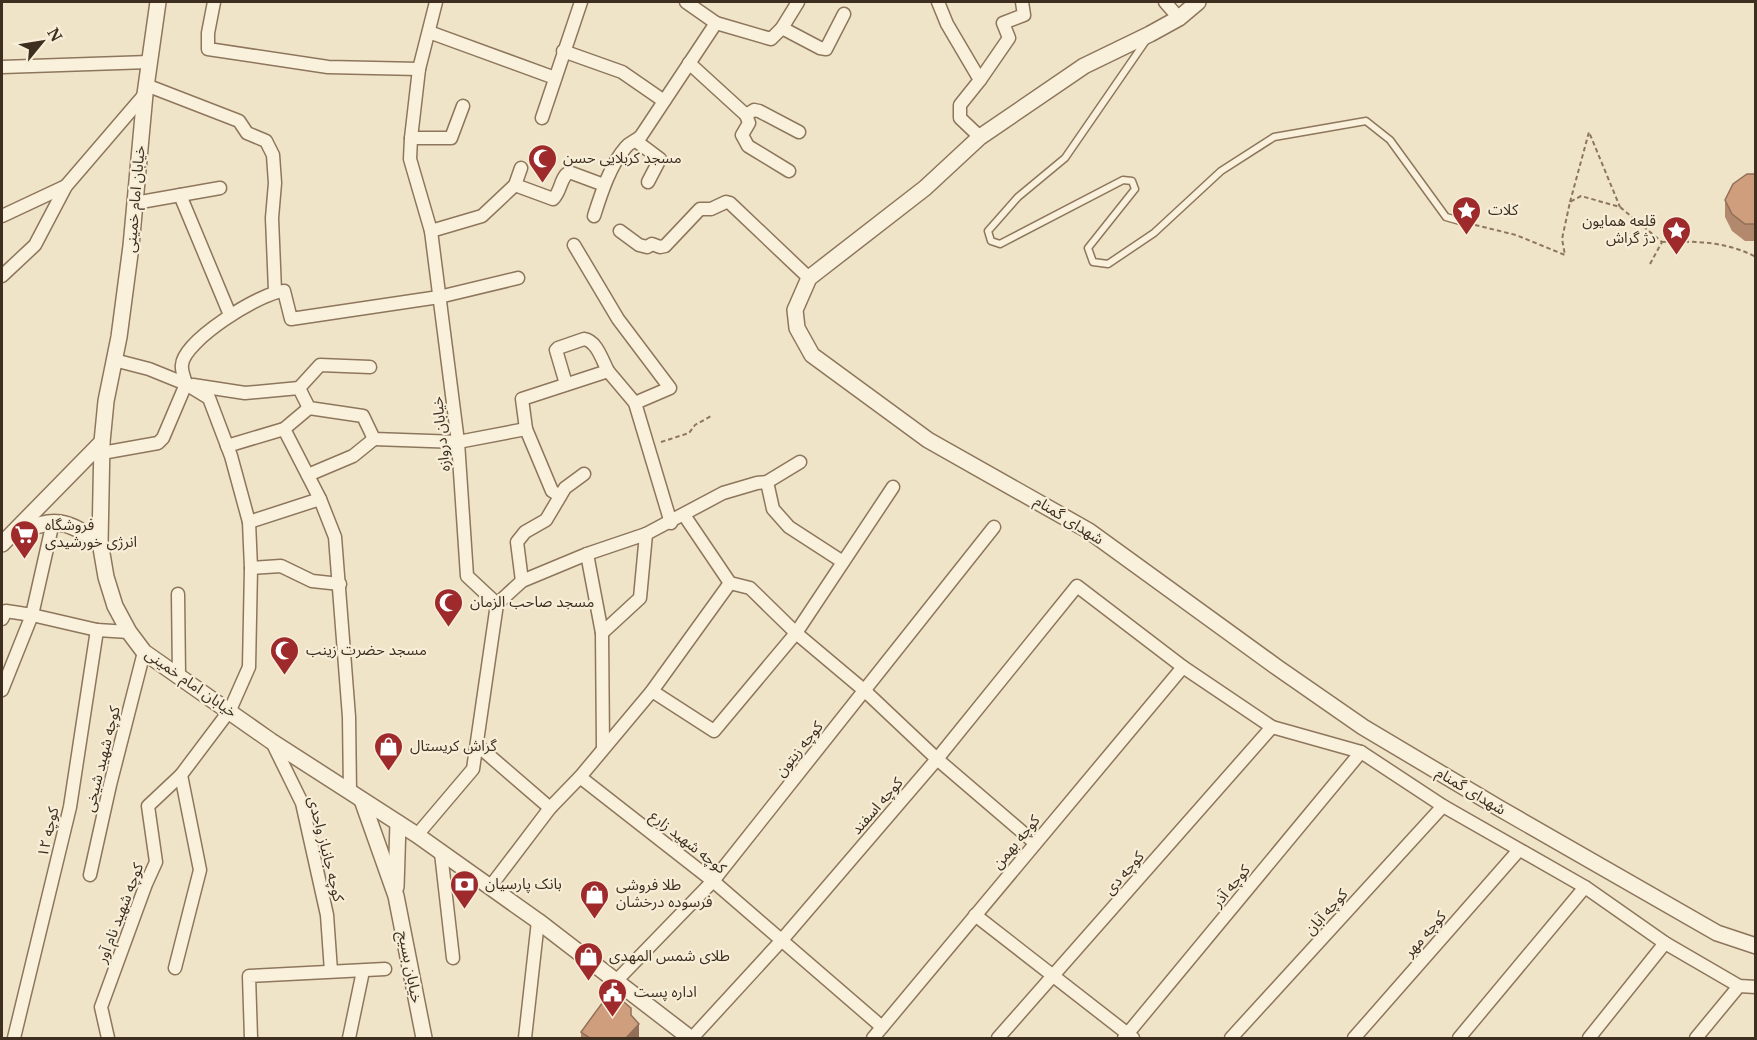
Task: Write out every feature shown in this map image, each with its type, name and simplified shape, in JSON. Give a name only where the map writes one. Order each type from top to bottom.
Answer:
[{"type":"street","name":"خیابان امام خمینی","points":[[158,2],[145,90],[131,246],[106,401],[102,448],[100,542],[106,577],[115,606],[129,632],[144,652],[230,710],[271,741],[417,835],[538,921],[691,1038]]},
{"type":"street","points":[[214,2],[208,33],[208,49],[328,67],[419,69]]},
{"type":"street","name":"خیابان دروازه","points":[[436,2],[419,69],[410,159],[431,231],[458,442],[467,576],[496,604]]},
{"type":"street","points":[[542,118],[581,2]]},
{"type":"street","points":[[686,2],[716,23],[771,39],[782,28],[798,2]]},
{"type":"street","points":[[938,2],[947,24],[980,80]]},
{"type":"street","points":[[980,137],[960,118],[960,105],[1009,38],[1004,23],[1024,15],[1022,2]]},
{"type":"street","points":[[1165,2],[1179,18]]},
{"type":"street","name":"شهدای گمنام","points":[[1198,2],[1179,18],[1084,66],[980,137],[925,188],[809,278],[795,310],[797,328],[812,355],[928,440],[1089,531],[1363,727],[1717,933],[1755,946]]},
{"type":"street","points":[[782,28],[826,49],[844,14]]},
{"type":"street","points":[[594,216],[604,185],[625,147],[636,141],[716,23]]},
{"type":"street","points":[[429,32],[555,78]]},
{"type":"street","points":[[563,51],[622,72],[664,101]]},
{"type":"street","points":[[2,67],[149,62]]},
{"type":"street","points":[[689,63],[746,115],[749,123],[742,135],[748,146],[789,171]]},
{"type":"street","points":[[2,276],[35,245],[66,186],[145,90],[239,121],[247,134],[266,141],[273,155],[275,183],[273,218],[275,291]]},
{"type":"street","points":[[411,138],[451,138],[463,106]]},
{"type":"street","points":[[746,115],[753,110],[759,111],[799,132]]},
{"type":"street","points":[[636,141],[660,159],[648,183]]},
{"type":"street","points":[[431,231],[478,218],[515,185],[521,168]]},
{"type":"street","points":[[515,185],[553,199],[569,172],[604,185]]},
{"type":"street","points":[[2,216],[66,186]]},
{"type":"street","points":[[135,203],[220,188]]},
{"type":"street","points":[[180,195],[230,315]]},
{"type":"street","points":[[620,231],[639,245],[666,246],[700,209],[711,209],[726,202],[730,203],[809,278]]},
{"type":"street","points":[[574,245],[618,319],[670,388],[635,403]]},
{"type":"street","points":[[4,542],[102,448],[158,443],[163,438],[186,384],[182,365],[188,351],[230,315],[275,291],[284,291],[291,319],[439,297],[518,278]]},
{"type":"street","points":[[566,384],[556,350],[588,339],[593,343],[608,371],[635,403],[671,523]]},
{"type":"street","points":[[114,360],[150,369],[186,384],[245,393],[300,388],[320,365],[370,367]]},
{"type":"street","points":[[560,496],[552,491],[526,429],[522,399],[608,371]]},
{"type":"street","name":"کوچه شهید نام آور","points":[[108,1038],[101,1007],[156,862],[148,806],[181,775],[230,710],[249,667],[251,568],[249,522],[227,446],[209,398],[186,384]]},
{"type":"street","points":[[300,388],[309,408]]},
{"type":"street","points":[[227,446],[284,429],[309,408],[363,416],[374,439]]},
{"type":"street","points":[[284,429],[320,499],[335,537],[356,796]]},
{"type":"street","points":[[308,475],[353,456],[374,439],[458,442],[526,429]]},
{"type":"street","points":[[417,835],[473,769],[496,604],[522,581],[587,554],[646,534],[671,523],[723,493],[767,482],[800,462]]},
{"type":"street","points":[[522,581],[517,542],[525,532],[546,520],[565,488],[584,474]]},
{"type":"street","points":[[767,482],[773,509],[789,527],[843,562]]},
{"type":"street","points":[[652,691],[714,731],[796,633],[893,487]]},
{"type":"street","points":[[249,522],[320,499]]},
{"type":"street","points":[[684,515],[730,583],[750,588],[796,633],[865,691],[937,759],[1035,843]]},
{"type":"street","points":[[4,542],[38,524],[53,522],[74,526],[100,542]]},
{"type":"street","points":[[2,690],[32,615],[53,522]]},
{"type":"street","name":"کوچه زیتون","points":[[617,980],[713,881],[994,527]]},
{"type":"street","points":[[602,633],[640,598],[646,534]]},
{"type":"street","points":[[587,554],[602,633],[603,747]]},
{"type":"street","points":[[251,568],[281,566],[312,581],[340,584]]},
{"type":"street","points":[[490,887],[550,808],[580,777],[652,691],[730,583]]},
{"type":"street","name":"کوچه اسفند","points":[[691,1038],[781,941],[937,759],[1077,585],[1183,666]]},
{"type":"street","points":[[178,594],[179,676]]},
{"type":"street","points":[[2,619],[6,611],[97,630],[129,632]]},
{"type":"street","name":"کوچه ۱۲","points":[[14,1038],[70,807],[97,630]]},
{"type":"street","name":"کوچه شهید شیخی","points":[[90,874],[144,652]]},
{"type":"street","points":[[1183,666],[1272,727],[1361,752],[1443,806],[1585,887],[1665,943],[1739,986],[1755,987]]},
{"type":"street","name":"کوچه بهمن","points":[[873,1038],[1183,666]]},
{"type":"street","name":"کوچه دی","points":[[998,1038],[1272,727]]},
{"type":"street","name":"کوچه جانباز واحدی","points":[[271,741],[302,803],[327,915],[330,971]]},
{"type":"street","points":[[477,745],[550,808]]},
{"type":"street","name":"کوچه آذر","points":[[1129,1037],[1361,752]]},
{"type":"street","points":[[175,968],[200,870],[181,775]]},
{"type":"street","name":"کوچه شهید زارع","points":[[580,777],[713,881],[882,1027]]},
{"type":"street","name":"خیابان بسیج","points":[[356,796],[396,896]]},
{"type":"street","name":"کوچه آبان","points":[[1231,1038],[1443,806]]},
{"type":"street","name":"خیابان بسیج","points":[[398,823],[396,896],[421,1037]]},
{"type":"street","name":"کوچه مهر","points":[[1354,1038],[1520,850]]},
{"type":"street","points":[[441,853],[453,958]]},
{"type":"street","points":[[1459,1038],[1585,887]]},
{"type":"street","points":[[975,915],[1129,1037]]},
{"type":"street","points":[[525,1038],[538,921]]},
{"type":"street","points":[[1589,1038],[1665,943]]},
{"type":"street","points":[[247,1038],[249,976],[385,969]]},
{"type":"street","points":[[349,1038],[363,971]]},
{"type":"street","points":[[1696,1038],[1739,986]]},
{"type":"lane","points":[[1150,34],[1065,158],[1018,197],[988,231],[991,241],[1000,244],[1123,180],[1132,181],[1135,189],[1088,248],[1093,262],[1108,264],[1154,233],[1221,171],[1274,137],[1366,121],[1390,140],[1446,217],[1467,223]]},
{"type":"path","points":[[1467,223],[1516,235],[1564,255],[1562,239],[1590,132],[1620,207]]},
{"type":"path","points":[[1570,202],[1581,196],[1620,207],[1662,242],[1699,241],[1739,248],[1755,257]]},
{"type":"path","points":[[1650,264],[1662,242]]},
{"type":"path","points":[[647,446],[689,433],[695,425],[713,415]]},
{"type":"building","points":[[1747,174],[1755,174],[1755,224],[1745,224],[1732,214],[1725,200],[1733,184]]},
{"type":"building","points":[[611,991],[631,1008],[631,1015],[639,1024],[626,1038],[590,1038],[581,1032]]},
{"type":"place","name":"مسجد کربلایی حسن","points":[[542,184]]},
{"type":"place","name":"کلات","points":[[1467,236]]},
{"type":"place","name":"قلعه همایون دژ گراش","points":[[1677,256]]},
{"type":"place","name":"فروشگاه انرژی خورشیدی","points":[[24,560]]},
{"type":"place","name":"مسجد صاحب الزمان","points":[[449,628]]},
{"type":"place","name":"مسجد حضرت زینب","points":[[285,676]]},
{"type":"place","name":"گراش کریستال","points":[[389,772]]},
{"type":"place","name":"بانک پارسیان","points":[[464,910]]},
{"type":"place","name":"طلا فروشی فرسوده درخشان","points":[[595,920]]},
{"type":"place","name":"طلای شمس المهدی","points":[[588,982]]},
{"type":"place","name":"اداره پست","points":[[613,1018]]}]
